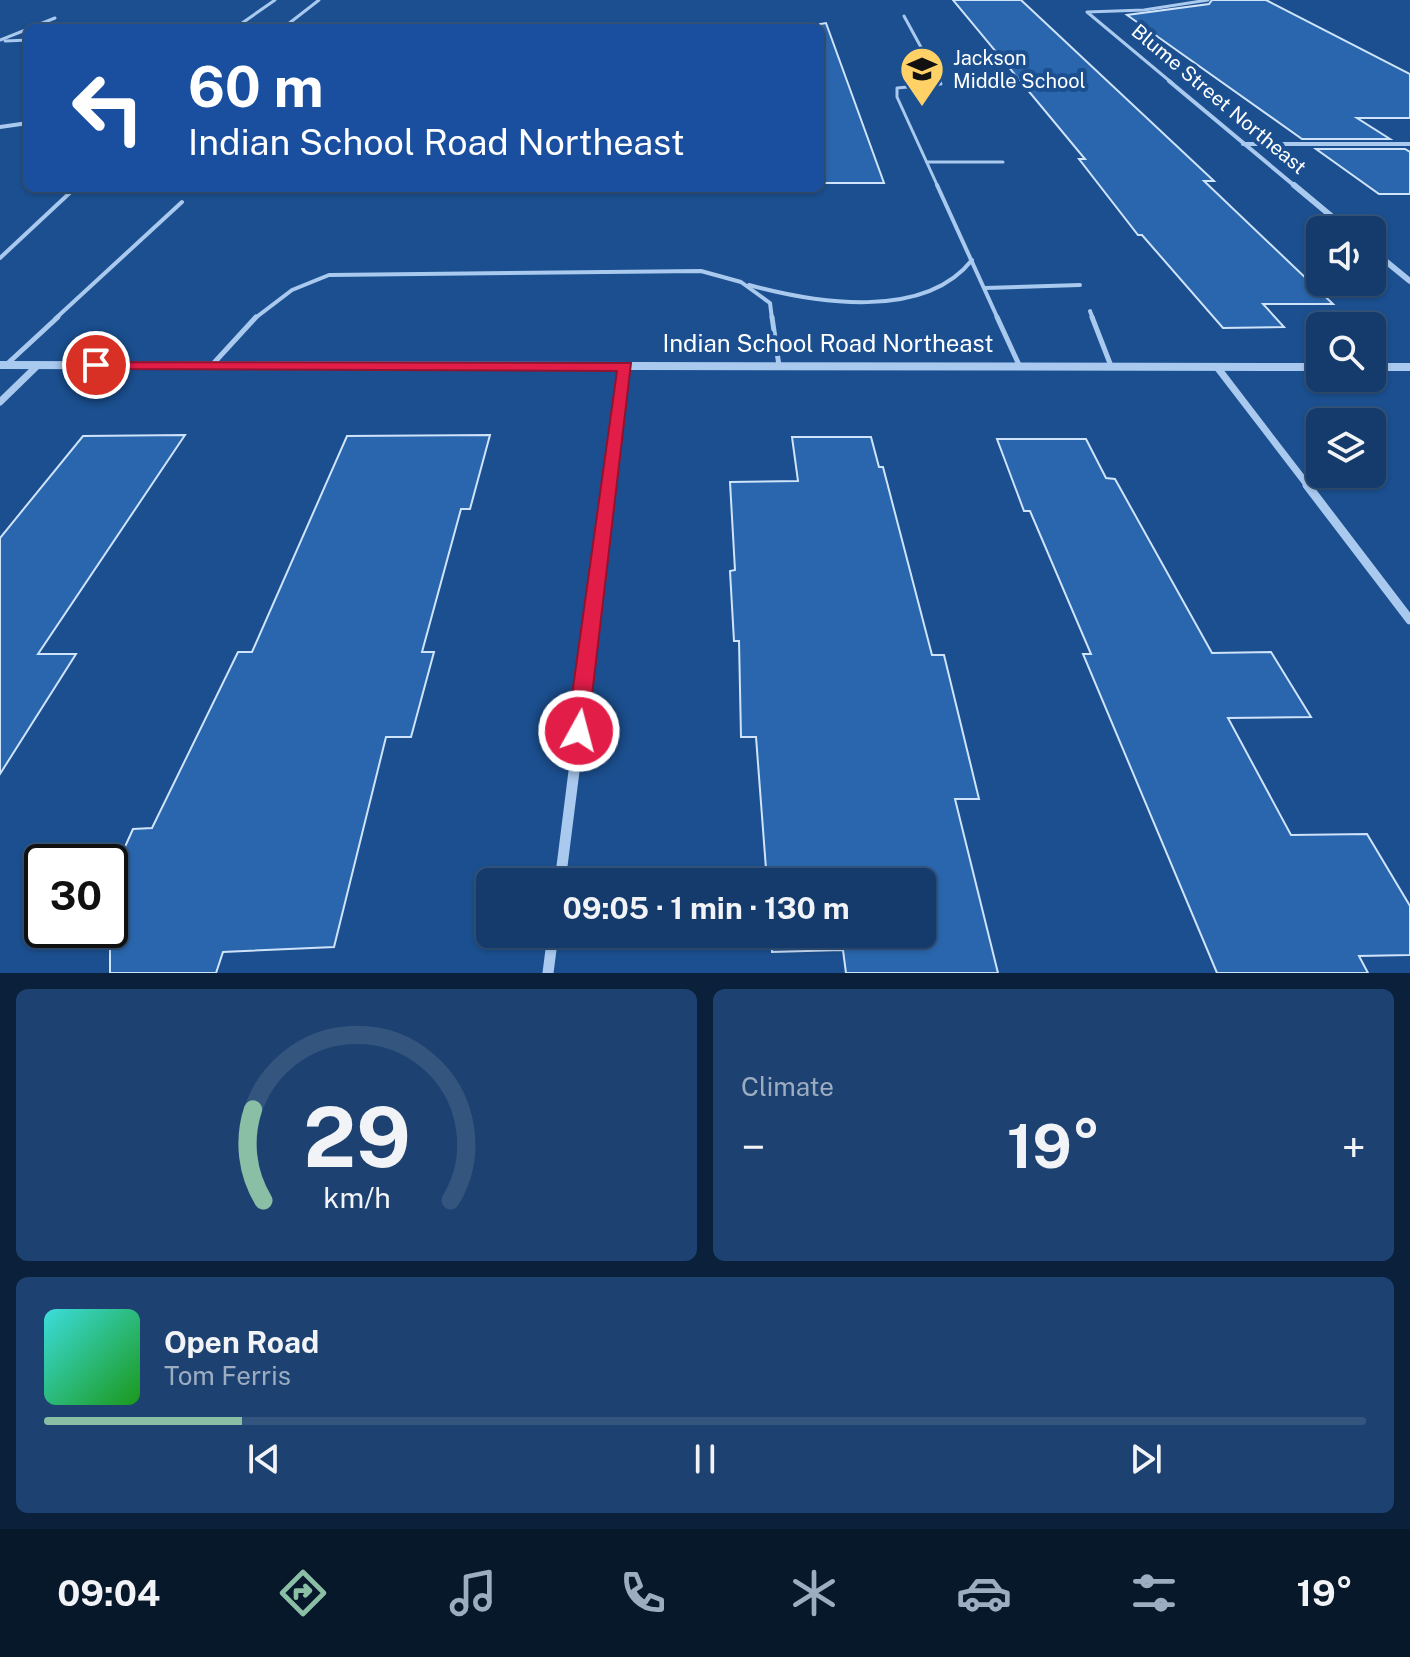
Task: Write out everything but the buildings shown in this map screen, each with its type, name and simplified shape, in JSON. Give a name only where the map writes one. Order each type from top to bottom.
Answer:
[{"type":"street","points":[[241,24],[275,0]]},
{"type":"street","name":"Blume Street Northeast","points":[[1208,0],[1144,10],[1087,12],[1331,216]]},
{"type":"street","points":[[39,24],[55,18]]},
{"type":"street","points":[[0,40],[24,30]]},
{"type":"street","points":[[0,40],[24,40]]},
{"type":"street","points":[[0,127],[24,124]]},
{"type":"street","points":[[1243,144],[1410,144]]},
{"type":"street","points":[[1386,261],[1410,281]]},
{"type":"street","name":"Indian School Road Northeast","points":[[3,365],[1306,367]]},
{"type":"street","points":[[0,402],[38,365]]},
{"type":"street","points":[[562,868],[626,366]]},
{"type":"street","points":[[1217,367],[1410,620]]},
{"type":"street","points":[[1386,367],[1410,367]]},
{"type":"street","points":[[548,973],[551,948]]},
{"type":"lane","points":[[288,24],[319,0]]},
{"type":"lane","points":[[904,16],[941,84],[902,85],[897,88],[897,97],[1020,367]]},
{"type":"lane","points":[[927,162],[1003,162]]},
{"type":"lane","points":[[0,258],[71,192]]},
{"type":"lane","points":[[3,365],[182,202]]},
{"type":"lane","points":[[212,365],[265,308],[296,284],[329,275],[701,271],[801,296],[901,295],[947,285],[972,260]]},
{"type":"lane","points":[[741,282],[770,303],[779,366]]},
{"type":"lane","points":[[985,288],[1080,285]]},
{"type":"lane","points":[[1090,311],[1111,366]]},
{"type":"place","name":"Jackson Middle School","points":[[922,108]]},
{"type":"route","points":[[96,365],[626,366],[579,731]]}]
